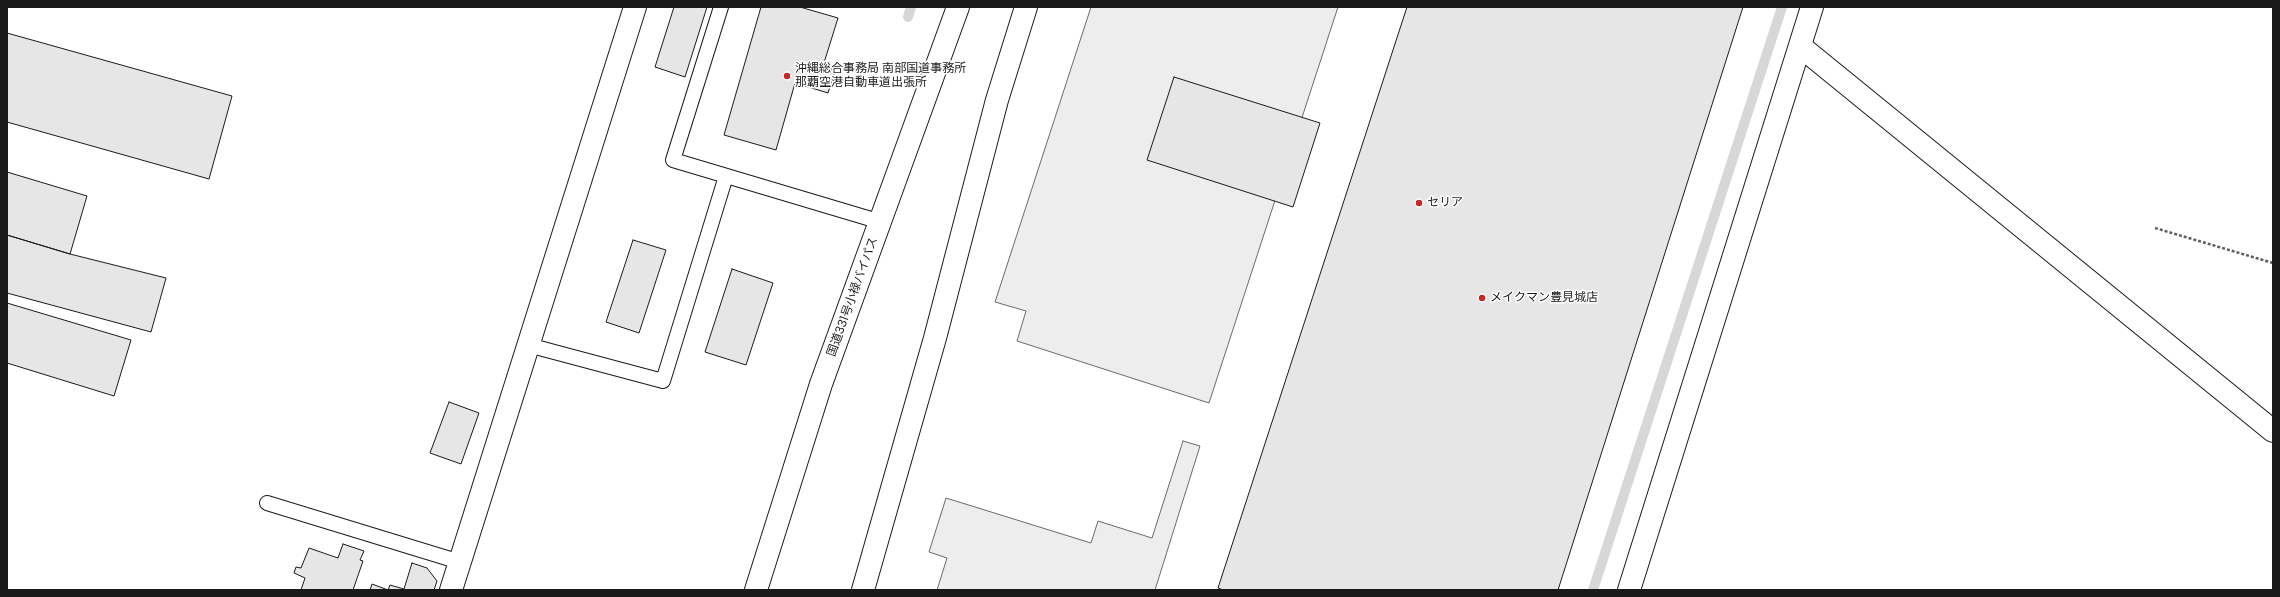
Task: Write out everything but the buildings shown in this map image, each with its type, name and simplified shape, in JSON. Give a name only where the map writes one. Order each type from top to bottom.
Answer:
[{"type":"main road","points":[[451,590],[635,7]]},
{"type":"main road","name":"国道331号小禄バイパス","points":[[756,590],[821,384],[958,7]]},
{"type":"main road","points":[[863,590],[935,338],[997,100],[1026,7]]},
{"type":"main road","points":[[1629,590],[1812,7]]},
{"type":"main road","points":[[1800,46],[2273,431]]},
{"type":"lane","points":[[721,7],[673,160],[881,222]]},
{"type":"lane","points":[[528,344],[663,381],[726,176]]},
{"type":"lane","points":[[267,503],[460,562]]},
{"type":"path","points":[[2155,228],[2273,263]]},
{"type":"shaded area","points":[[1091,7],[1338,7],[1209,403],[1017,341],[1026,311],[995,302]]},
{"type":"shaded area","points":[[1183,441],[1200,446],[1155,590],[937,590],[947,558],[929,552],[946,498],[1091,543],[1098,521],[1152,538]]},
{"type":"waterway","points":[[908,17],[911,7]]},
{"type":"waterway","points":[[1593,590],[1782,7]]},
{"type":"place","name":"沖縄総合事務局 南部国道事務所 那覇空港自動車道出張所","points":[[787,76]]},
{"type":"place","name":"セリア","points":[[1419,203]]},
{"type":"place","name":"メイクマン豊見城店","points":[[1482,298]]}]
